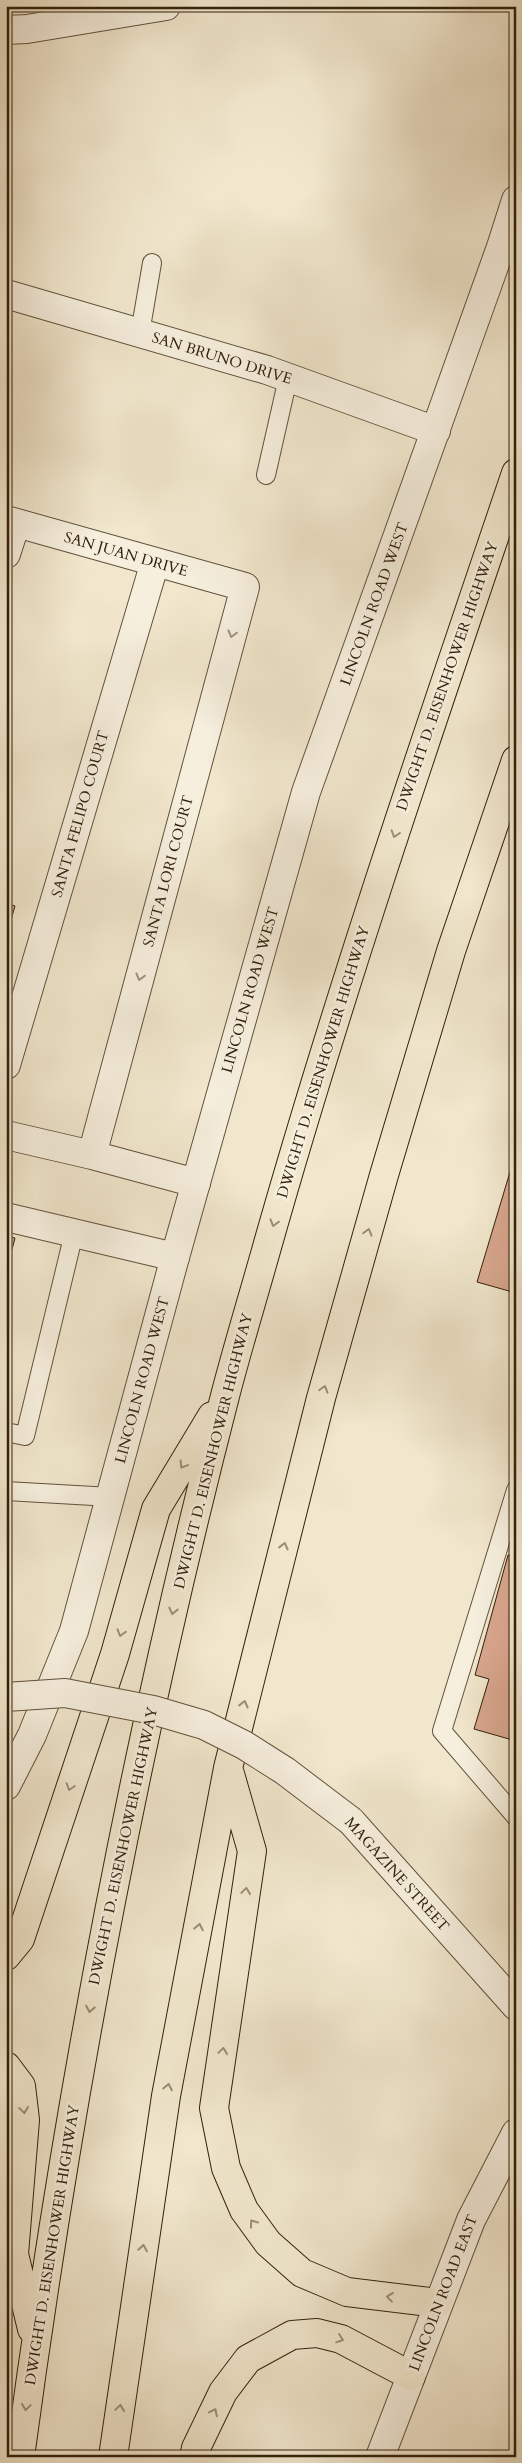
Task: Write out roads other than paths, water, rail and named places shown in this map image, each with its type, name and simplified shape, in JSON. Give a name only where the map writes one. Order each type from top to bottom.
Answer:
[{"type":"highway","name":"DWIGHT D. EISENHOWER HIGHWAY","points":[[20,2457],[35,2341],[57,2200],[112,1895],[175,1603],[226,1393],[333,1024],[516,473]]},
{"type":"highway","points":[[113,2457],[166,2096],[228,1768],[319,1408],[384,1175],[451,952],[516,760]]},
{"type":"highway","points":[[6,1956],[20,1939],[115,1654],[156,1509],[226,1393]]},
{"type":"highway","points":[[228,1768],[252,1852],[214,2108],[226,2168],[244,2210],[258,2230],[268,2243],[302,2273],[347,2292],[438,2303]]},
{"type":"highway","points":[[6,2066],[21,2086],[25,2120],[14,2254],[35,2341]]},
{"type":"highway","points":[[194,2457],[196,2448],[223,2392],[248,2359],[292,2335],[318,2333],[341,2338],[411,2376]]},
{"type":"street","points":[[6,30],[27,29],[166,6]]},
{"type":"street","name":"LINCOLN ROAD WEST","points":[[6,1786],[32,1734],[74,1631],[175,1257],[306,792],[436,431],[516,200]]},
{"type":"street","name":"SAN BRUNO DRIVE","points":[[6,294],[288,378],[436,431]]},
{"type":"street","points":[[6,554],[11,522]]},
{"type":"street","name":"SAN JUAN DRIVE","points":[[11,522],[245,587]]},
{"type":"street","name":"SANTA FELIPO COURT","points":[[6,1066],[155,562]]},
{"type":"street","name":"SANTA LORI COURT","points":[[92,1154],[245,587]]},
{"type":"street","points":[[6,1135],[92,1154],[196,1183]]},
{"type":"street","points":[[6,1216],[175,1257]]},
{"type":"street","name":"MAGAZINE STREET","points":[[6,1697],[65,1694],[153,1710],[204,1725],[244,1745],[285,1771],[351,1821],[516,2006]]},
{"type":"street","name":"LINCOLN ROAD EAST","points":[[380,2457],[471,2220],[516,2133]]},
{"type":"lane","points":[[140,333],[152,262]]},
{"type":"lane","points":[[266,475],[288,378]]},
{"type":"lane","points":[[6,1432],[25,1436],[74,1233]]},
{"type":"lane","points":[[516,1490],[442,1731],[516,1817]]},
{"type":"lane","points":[[6,1491],[110,1497]]}]
